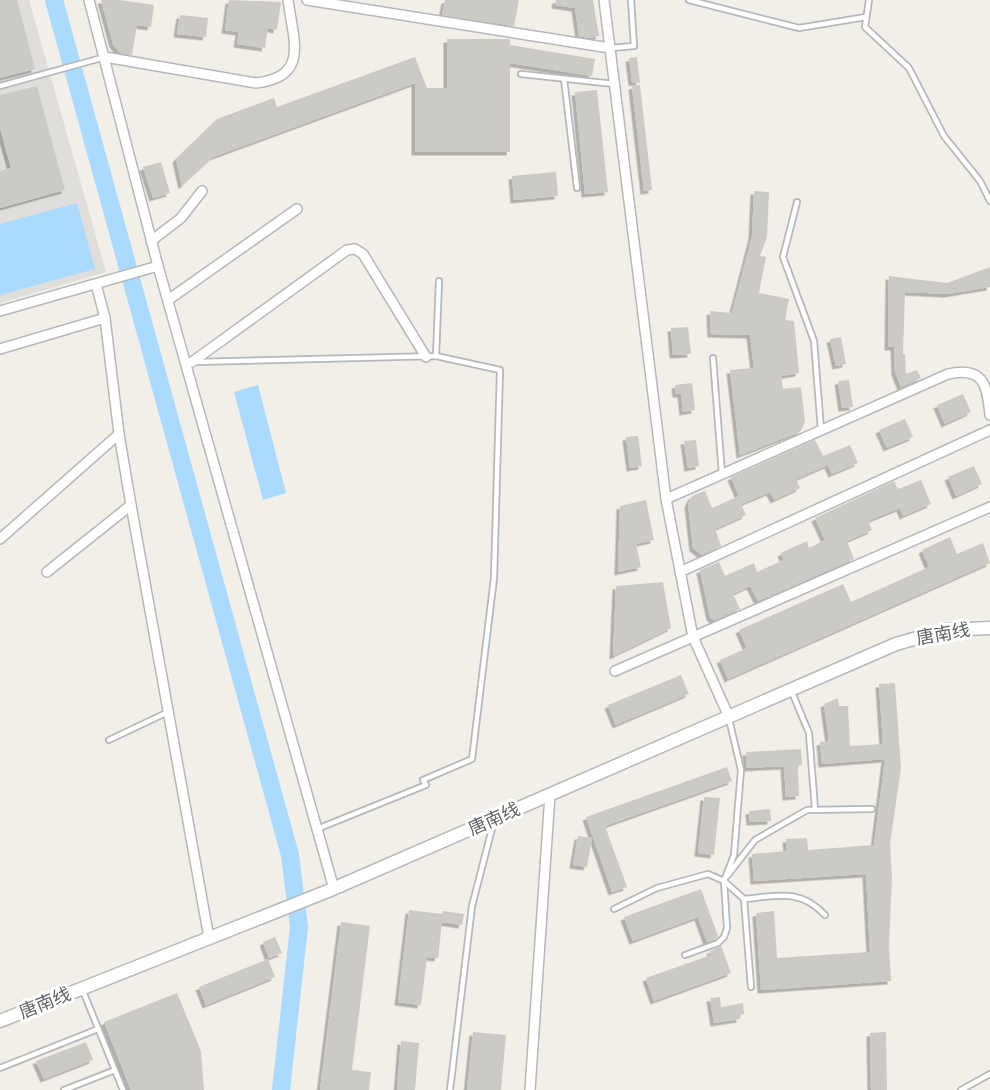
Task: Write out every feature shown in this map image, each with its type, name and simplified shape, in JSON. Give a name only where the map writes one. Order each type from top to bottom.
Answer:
[{"type":"street","points":[[89,0],[158,266],[189,362],[317,829],[331,890]]},
{"type":"street","points":[[105,57],[256,83],[278,79],[287,73],[293,63],[295,50],[288,0]]},
{"type":"street","points":[[307,0],[610,48]]},
{"type":"street","points":[[604,0],[666,499],[693,637],[729,717]]},
{"type":"street","points":[[152,241],[181,218],[202,191]]},
{"type":"street","points":[[168,300],[297,209]]},
{"type":"street","points":[[189,362],[347,250],[355,249],[363,254],[426,357]]},
{"type":"street","points":[[0,311],[158,266]]},
{"type":"street","points":[[96,284],[105,318],[119,434],[209,938]]},
{"type":"street","points":[[0,349],[105,318]]},
{"type":"street","points":[[666,499],[948,374],[962,371],[973,373],[982,379],[987,391],[990,415]]},
{"type":"street","points":[[680,572],[990,430]]},
{"type":"street","points":[[0,539],[119,434]]},
{"type":"street","points":[[47,572],[131,504]]},
{"type":"street","points":[[615,671],[990,507]]},
{"type":"street","name":"唐南线","points":[[0,1021],[331,890],[896,644],[945,630],[990,628]]},
{"type":"street","points":[[530,1090],[550,794]]},
{"type":"lane","points":[[610,48],[634,45],[631,0]]},
{"type":"lane","points":[[689,0],[799,28],[866,17]]},
{"type":"lane","points":[[869,0],[865,27],[909,68],[944,136],[980,181],[990,201]]},
{"type":"lane","points":[[0,86],[105,57]]},
{"type":"lane","points":[[521,74],[614,84]]},
{"type":"lane","points":[[564,78],[577,188]]},
{"type":"lane","points":[[797,202],[783,257],[814,340],[821,430]]},
{"type":"lane","points":[[436,356],[439,281]]},
{"type":"lane","points":[[189,362],[436,356],[500,370],[494,578],[472,759],[423,780],[426,785],[317,829]]},
{"type":"lane","points":[[713,358],[722,474]]},
{"type":"lane","points":[[791,690],[809,733],[815,809]]},
{"type":"lane","points":[[109,740],[168,712]]},
{"type":"lane","points":[[686,955],[718,943],[724,937],[727,928],[724,881],[734,855],[741,770],[729,717]]},
{"type":"lane","points":[[724,881],[755,840],[807,810],[872,809]]},
{"type":"lane","points":[[450,1090],[472,906],[495,818]]},
{"type":"lane","points":[[614,909],[657,888],[708,874],[724,881],[744,899],[751,987]]},
{"type":"lane","points":[[744,899],[783,895],[797,897],[813,902],[825,915]]},
{"type":"lane","points":[[82,988],[123,1090]]},
{"type":"lane","points":[[0,1059],[2,1067],[98,1029]]},
{"type":"lane","points":[[64,1090],[115,1070]]},
{"type":"lane","points":[[961,1090],[990,1074]]},
{"type":"shaded area","points":[[0,0],[29,0],[106,272],[0,303]]},
{"type":"water","points":[[77,203],[95,269],[0,295],[0,224]]},
{"type":"water","points":[[258,385],[286,493],[263,500],[234,392]]},
{"type":"building","points":[[0,0],[17,0],[35,69],[0,78]]},
{"type":"building","points":[[101,0],[154,5],[151,27],[137,25],[132,55],[120,53],[113,44]]},
{"type":"building","points":[[229,0],[281,2],[277,30],[268,28],[265,48],[237,44],[239,32],[225,30]]},
{"type":"building","points":[[445,0],[519,0],[514,26],[442,15]]},
{"type":"building","points":[[556,0],[593,0],[599,36],[589,38],[579,36],[575,8],[555,5]]},
{"type":"building","points":[[180,15],[208,18],[206,37],[177,34]]},
{"type":"building","points":[[447,39],[510,39],[510,45],[595,59],[592,76],[510,63],[510,152],[415,152],[415,83],[213,157],[182,186],[176,159],[217,119],[274,98],[277,107],[415,57],[427,88],[447,88]]},
{"type":"building","points":[[637,57],[640,83],[632,82],[629,58]]},
{"type":"building","points":[[640,85],[652,190],[644,191],[632,86]]},
{"type":"building","points":[[37,86],[65,190],[0,208],[0,171],[11,168],[0,128],[0,95]]},
{"type":"building","points":[[597,90],[608,192],[585,194],[575,92]]},
{"type":"building","points":[[161,162],[170,193],[153,198],[143,167]]},
{"type":"building","points":[[556,172],[558,196],[514,200],[512,176]]},
{"type":"building","points":[[754,191],[769,192],[767,237],[760,256],[766,257],[759,293],[789,299],[785,320],[794,321],[799,373],[781,376],[783,389],[801,387],[805,422],[800,432],[740,455],[730,370],[754,368],[750,335],[711,334],[710,311],[732,313],[752,236]]},
{"type":"building","points":[[990,267],[990,287],[948,294],[905,292],[903,354],[905,354],[906,374],[917,370],[921,378],[901,387],[895,372],[894,347],[888,347],[889,276],[947,283]]},
{"type":"building","points":[[688,327],[691,354],[673,355],[671,328]]},
{"type":"building","points":[[841,337],[846,364],[836,366],[830,339]]},
{"type":"building","points":[[849,380],[853,407],[842,408],[838,381]]},
{"type":"building","points":[[692,383],[695,410],[683,412],[681,394],[676,394],[675,385]]},
{"type":"building","points":[[963,394],[971,412],[945,424],[937,405]]},
{"type":"building","points":[[905,419],[913,437],[887,448],[879,430]]},
{"type":"building","points":[[638,436],[642,466],[630,468],[626,437]]},
{"type":"building","points":[[696,440],[699,466],[688,468],[684,441]]},
{"type":"building","points":[[815,440],[823,456],[850,445],[858,463],[832,474],[828,465],[796,479],[800,488],[774,500],[770,492],[741,504],[746,515],[715,529],[721,546],[702,555],[693,548],[688,504],[692,496],[705,491],[712,508],[739,496],[731,477]]},
{"type":"building","points":[[974,466],[982,484],[956,496],[948,477]]},
{"type":"building","points":[[921,480],[931,504],[903,516],[900,508],[868,521],[872,530],[847,541],[854,559],[758,601],[750,586],[733,594],[740,609],[714,620],[710,617],[700,570],[719,562],[725,576],[754,563],[757,572],[784,560],[781,553],[807,541],[809,548],[825,540],[815,518],[894,481],[898,489]]},
{"type":"building","points":[[646,500],[654,540],[636,544],[641,567],[618,572],[620,506]]},
{"type":"building","points":[[950,537],[957,554],[983,543],[990,563],[728,679],[720,660],[747,648],[739,630],[843,584],[851,602],[929,567],[922,550]]},
{"type":"building","points":[[663,582],[671,628],[613,656],[616,586]]},
{"type":"building","points":[[681,675],[689,694],[616,725],[608,705]]},
{"type":"building","points":[[895,683],[901,768],[890,844],[891,981],[761,990],[756,913],[774,911],[777,958],[870,952],[866,874],[754,881],[752,854],[787,851],[786,839],[807,838],[808,850],[874,845],[885,759],[822,764],[820,742],[829,741],[824,704],[838,698],[839,706],[848,706],[850,746],[883,744],[879,684]]},
{"type":"building","points":[[801,749],[802,765],[798,765],[799,796],[786,797],[784,766],[747,768],[746,752]]},
{"type":"building","points":[[727,767],[732,781],[605,826],[627,887],[612,892],[586,817]]},
{"type":"building","points":[[704,797],[720,798],[714,855],[698,853]]},
{"type":"building","points":[[770,809],[771,821],[750,822],[749,811]]},
{"type":"building","points":[[578,836],[592,838],[587,867],[573,865]]},
{"type":"building","points":[[701,889],[718,936],[716,939],[707,942],[698,917],[633,941],[624,917]]},
{"type":"building","points":[[409,910],[464,914],[462,925],[442,922],[438,958],[427,957],[421,1005],[398,1002]]},
{"type":"building","points":[[341,922],[370,926],[352,1070],[371,1072],[369,1090],[320,1090]]},
{"type":"building","points":[[275,937],[282,953],[269,958],[263,942]]},
{"type":"building","points":[[721,946],[731,973],[654,1001],[646,978],[711,955],[710,951]]},
{"type":"building","points":[[268,959],[275,977],[206,1005],[199,987]]},
{"type":"building","points":[[177,993],[201,1051],[204,1090],[131,1090],[104,1022]]},
{"type":"building","points":[[720,997],[721,1007],[743,1003],[744,1014],[739,1015],[740,1019],[714,1023],[710,998]]},
{"type":"building","points":[[473,1032],[506,1035],[501,1090],[467,1090]]},
{"type":"building","points":[[886,1032],[887,1090],[871,1090],[870,1033]]},
{"type":"building","points":[[401,1041],[419,1043],[415,1090],[397,1090]]},
{"type":"building","points":[[86,1042],[93,1060],[44,1079],[36,1061]]},
{"type":"waterway","points":[[54,0],[290,855],[299,927],[281,1090]]}]
